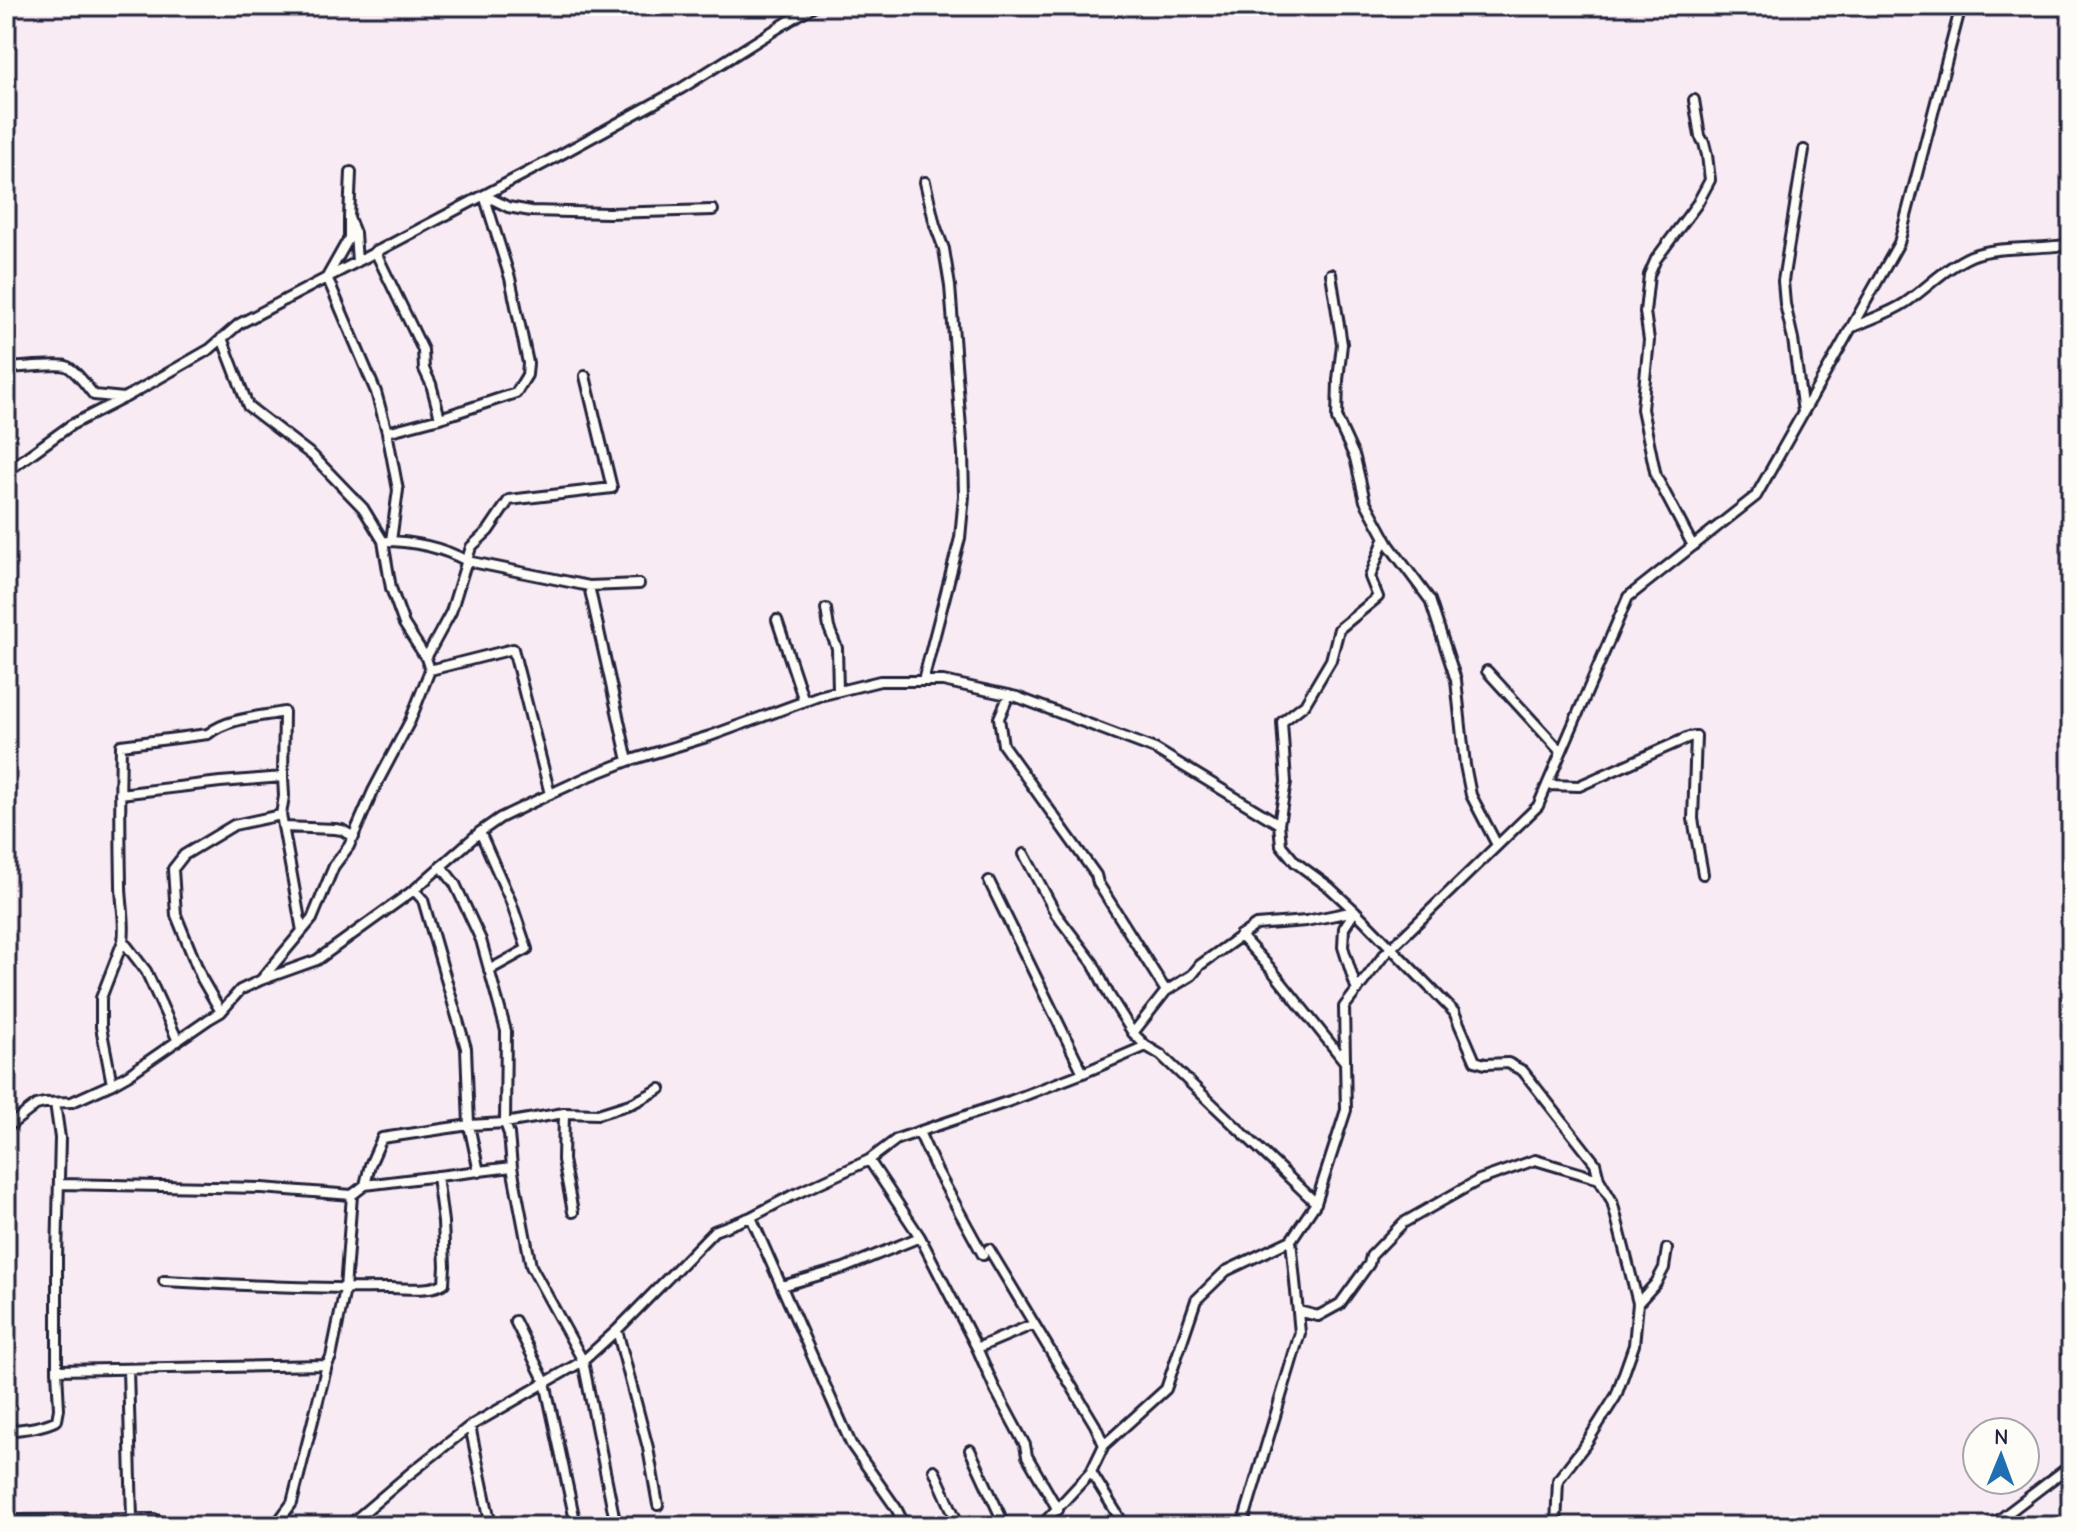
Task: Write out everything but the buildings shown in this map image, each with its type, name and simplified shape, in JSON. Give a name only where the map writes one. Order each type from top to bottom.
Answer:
[{"type":"street","points":[[6,472],[71,425],[210,349],[239,324],[682,88],[813,6]]},
{"type":"street","points":[[1041,1526],[1091,1472],[1104,1445],[1166,1389],[1196,1300],[1226,1271],[1291,1240],[1316,1203],[1346,1110],[1344,1007],[1392,948],[1538,806],[1628,597],[1756,496],[1899,243],[1961,6]]},
{"type":"street","points":[[1693,546],[1656,476],[1642,409],[1649,340],[1645,312],[1649,275],[1656,259],[1697,204],[1710,180],[1694,100]]},
{"type":"street","points":[[1803,413],[1783,281],[1804,150]]},
{"type":"street","points":[[327,277],[349,238],[351,172]]},
{"type":"street","points":[[923,681],[960,538],[964,496],[950,286],[944,249],[925,182]]},
{"type":"street","points":[[484,195],[508,207],[531,211],[608,213],[713,210]]},
{"type":"street","points":[[387,432],[516,393],[527,375],[528,363],[510,278],[484,195]]},
{"type":"street","points":[[349,218],[355,233],[357,262]]},
{"type":"street","points":[[1851,328],[1902,305],[1948,270],[1973,256],[1994,251],[2071,244]]},
{"type":"street","points":[[375,251],[423,350],[424,369],[440,418]]},
{"type":"street","points":[[1331,274],[1342,344],[1337,419],[1355,458],[1365,501],[1385,537],[1430,600],[1456,680],[1471,795],[1497,845]]},
{"type":"street","points":[[261,980],[312,919],[334,866],[354,837],[373,791],[410,721],[430,670],[426,658],[404,624],[391,588],[387,541],[398,490],[387,432],[376,392],[327,277]]},
{"type":"street","points":[[222,338],[248,406],[313,456],[363,508],[387,541],[422,544],[467,561],[589,586],[639,584]]},
{"type":"street","points":[[6,368],[66,366],[94,395],[125,398]]},
{"type":"street","points":[[426,658],[451,612],[472,544],[488,531],[509,500],[612,488],[585,376]]},
{"type":"street","points":[[1385,537],[1370,577],[1378,597],[1339,629],[1331,660],[1305,704],[1282,722],[1286,782],[1279,824],[1281,845],[1295,862],[1355,911],[1454,1012],[1475,1061],[1508,1063],[1523,1071],[1595,1163],[1599,1179],[1612,1201],[1638,1303],[1634,1345],[1616,1396],[1558,1480],[1556,1526]]},
{"type":"street","points":[[589,586],[628,761]]},
{"type":"street","points":[[826,609],[837,648],[838,691]]},
{"type":"street","points":[[777,620],[804,701]]},
{"type":"street","points":[[430,670],[513,649],[550,794]]},
{"type":"street","points":[[1487,671],[1561,752]]},
{"type":"street","points":[[6,1128],[36,1105],[72,1102],[112,1084],[221,1012],[240,990],[317,960],[414,890],[500,818],[628,761],[838,691],[880,681],[943,681],[1009,695],[1155,749],[1279,824]]},
{"type":"street","points":[[1009,695],[999,718],[1003,745],[1096,875],[1098,883],[1166,991]]},
{"type":"street","points":[[112,1084],[101,1027],[101,998],[124,931],[121,745],[208,734],[236,721],[284,712],[284,796],[281,815],[302,931]]},
{"type":"street","points":[[1547,785],[1579,786],[1696,736],[1693,819],[1703,874]]},
{"type":"street","points":[[120,794],[283,777]]},
{"type":"street","points":[[221,1012],[202,979],[176,915],[173,869],[184,855],[234,825],[281,815]]},
{"type":"street","points":[[283,827],[335,829],[354,837]]},
{"type":"street","points":[[480,832],[511,902],[527,949],[489,970]]},
{"type":"street","points":[[1024,854],[1056,914],[1093,963],[1133,1033],[1161,1055],[1316,1203]]},
{"type":"street","points":[[441,866],[455,884],[481,940],[506,1031],[505,1123],[531,1266],[583,1361],[616,1526]]},
{"type":"street","points":[[989,881],[1083,1073]]},
{"type":"street","points":[[414,890],[423,900],[466,1048],[469,1125],[479,1172]]},
{"type":"street","points":[[1133,1033],[1166,991],[1192,975],[1200,965],[1256,925],[1306,921],[1355,911]]},
{"type":"street","points":[[1355,911],[1344,928],[1343,947],[1357,991]]},
{"type":"street","points":[[1240,935],[1345,1063]]},
{"type":"street","points":[[123,941],[146,971],[178,1041]]},
{"type":"street","points":[[348,1526],[470,1426],[583,1361],[714,1231],[751,1217],[869,1160],[897,1139],[1010,1101],[1146,1046]]},
{"type":"street","points":[[365,1185],[382,1138],[564,1113],[598,1114],[633,1103],[660,1089]]},
{"type":"street","points":[[6,1431],[39,1428],[57,1420],[59,1409],[60,1138],[55,1103]]},
{"type":"street","points":[[564,1113],[563,1160],[573,1212]]},
{"type":"street","points":[[919,1132],[936,1169],[1034,1324],[1104,1445]]},
{"type":"street","points":[[869,1160],[920,1237],[1025,1445],[1027,1456],[1058,1510]]},
{"type":"street","points":[[1298,1311],[1318,1316],[1340,1304],[1369,1264],[1371,1256],[1403,1223],[1479,1180],[1535,1160],[1599,1179]]},
{"type":"street","points":[[60,1184],[262,1188],[352,1195],[365,1185],[512,1167]]},
{"type":"street","points":[[164,1281],[345,1289],[440,1286],[444,1283],[444,1237],[437,1176]]},
{"type":"street","points":[[275,1526],[292,1503],[331,1357],[345,1289],[352,1195]]},
{"type":"street","points":[[751,1217],[851,1444],[905,1526]]},
{"type":"street","points":[[782,1286],[844,1268],[920,1237]]},
{"type":"street","points":[[1242,1526],[1300,1333],[1291,1240]]},
{"type":"street","points":[[1638,1303],[1656,1283],[1664,1268],[1667,1249]]},
{"type":"street","points":[[515,1321],[545,1382],[576,1525]]},
{"type":"street","points":[[977,1348],[1034,1324]]},
{"type":"street","points":[[617,1330],[648,1448],[658,1505]]},
{"type":"street","points":[[57,1370],[327,1365]]},
{"type":"street","points":[[128,1369],[132,1519]]},
{"type":"street","points":[[470,1426],[491,1526]]},
{"type":"street","points":[[970,1450],[1005,1526]]},
{"type":"street","points":[[1991,1526],[2071,1465]]},
{"type":"street","points":[[934,1470],[959,1526]]},
{"type":"street","points":[[1091,1472],[1119,1517],[1121,1526]]},
{"type":"street","points":[[6,1520],[154,1519],[171,1526]]}]
